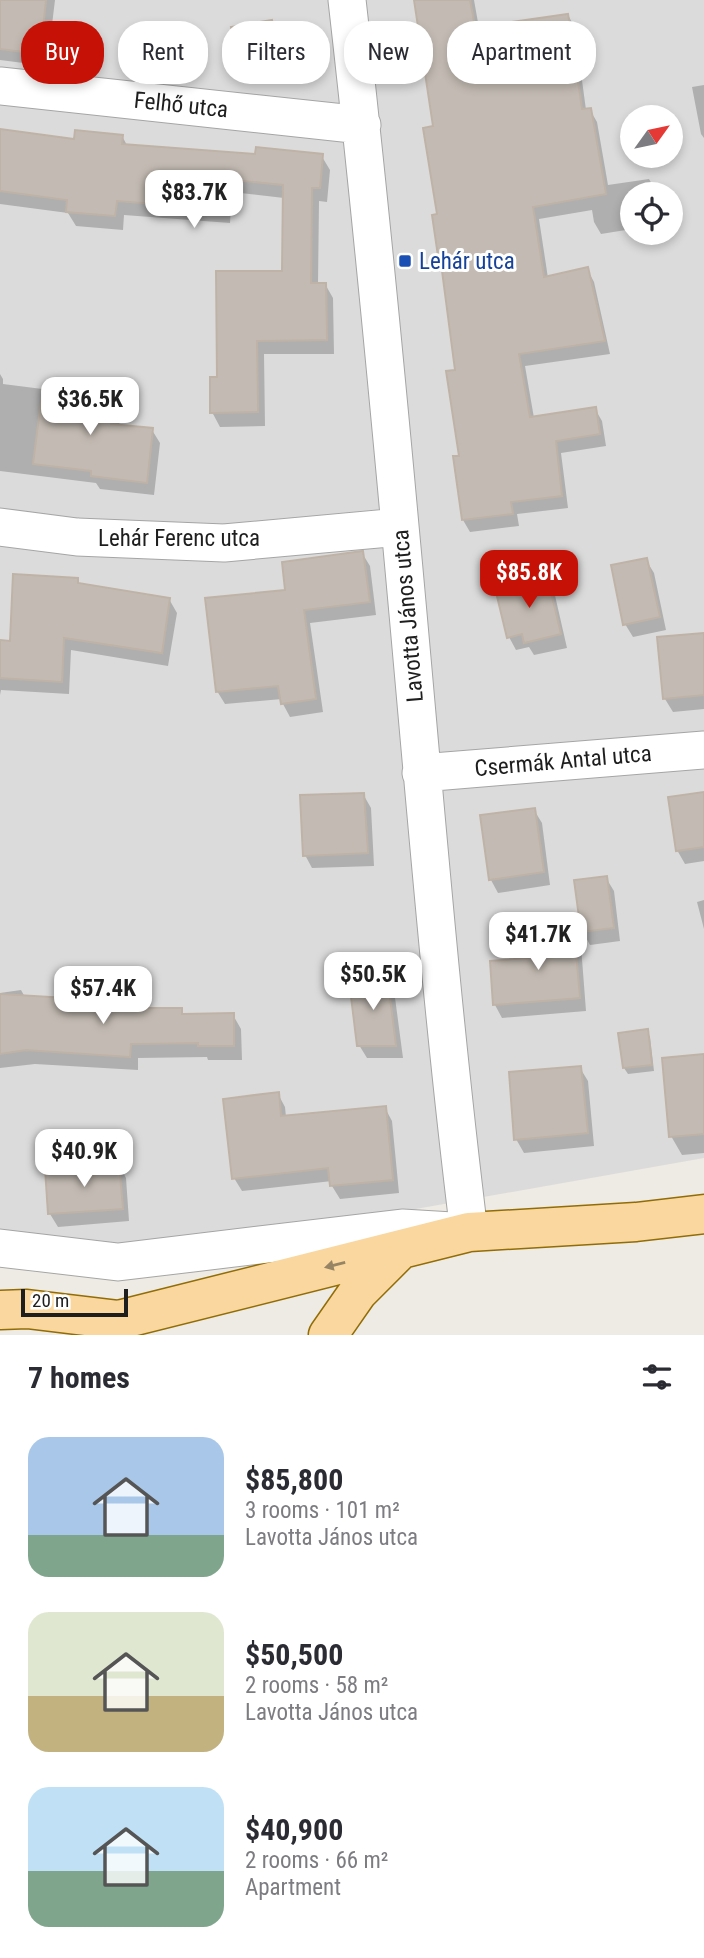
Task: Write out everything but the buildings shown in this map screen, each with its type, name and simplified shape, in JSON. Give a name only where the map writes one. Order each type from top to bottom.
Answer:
[{"type":"main road","points":[[0,1310],[27,1309],[119,1320],[469,1232],[636,1222],[704,1214]]},
{"type":"main road","points":[[636,1222],[704,1233]]},
{"type":"main road","points":[[330,1334],[358,1293],[401,1249]]},
{"type":"main road","points":[[0,1326],[32,1335]]},
{"type":"street","name":"Lavotta János utca","points":[[347,0],[362,125],[421,773],[469,1232]]},
{"type":"street","name":"Felhő utca","points":[[0,86],[362,125]]},
{"type":"street","name":"Lehár Ferenc utca","points":[[0,527],[77,537],[224,543],[400,527]]},
{"type":"street","name":"Csermák Antal utca","points":[[421,773],[704,750]]},
{"type":"street","points":[[0,1248],[118,1262],[402,1228],[469,1232]]},
{"type":"shaded area","points":[[0,0],[704,0],[704,1158],[207,1246],[0,1260]]},
{"type":"place","name":"Lehár utca","points":[[405,261]]}]
